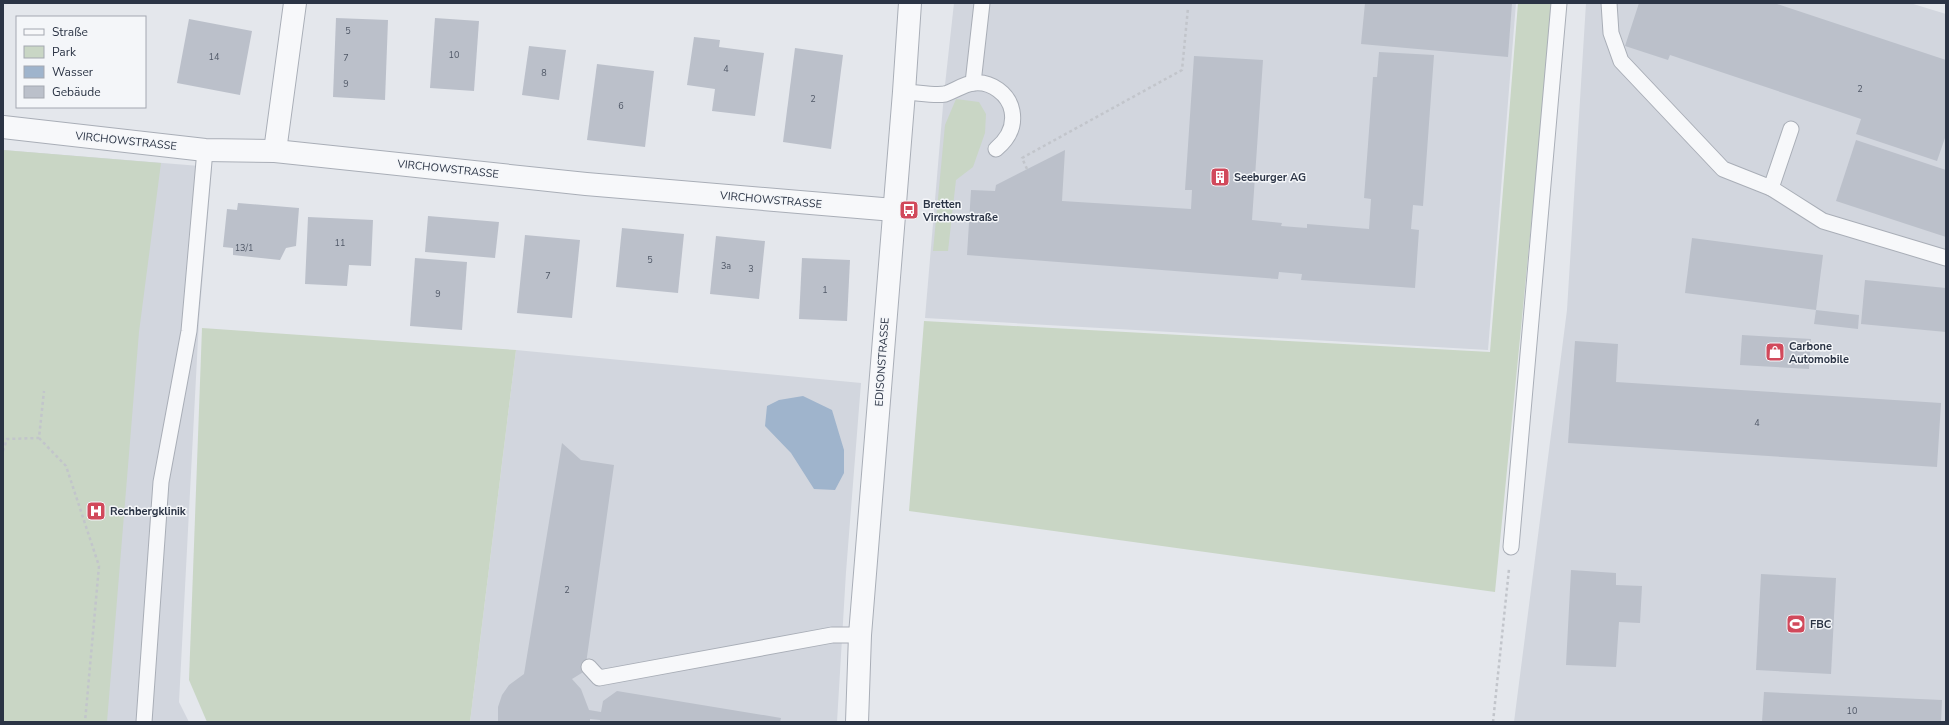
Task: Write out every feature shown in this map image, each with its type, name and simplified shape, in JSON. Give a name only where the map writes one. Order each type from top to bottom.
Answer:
[{"type":"street","points":[[275,151],[295,3]]},
{"type":"street","name":"EDISONSTRASSE","points":[[857,722],[860,635],[910,3]]},
{"type":"street","name":"VIRCHOWSTRASSE","points":[[3,127],[205,150],[275,151],[586,184],[894,210]]},
{"type":"lane","points":[[973,83],[982,3]]},
{"type":"lane","points":[[1511,547],[1559,3]]},
{"type":"lane","points":[[1609,3],[1611,33],[1621,61],[1723,169],[1771,188],[1823,221],[1946,258]]},
{"type":"lane","points":[[904,92],[944,94],[973,83],[985,83],[995,88],[1005,95],[1011,106],[1013,118],[1011,130],[1006,141],[996,149]]},
{"type":"lane","points":[[1771,188],[1791,129]]},
{"type":"lane","points":[[144,722],[161,482],[189,332],[205,150]]},
{"type":"lane","points":[[589,667],[599,678],[832,635],[860,635]]},
{"type":"path","points":[[1028,169],[1022,158],[1182,70],[1188,8]]},
{"type":"path","points":[[39,438],[44,391]]},
{"type":"path","points":[[3,451],[7,439],[39,438],[66,466],[99,566],[85,722]]},
{"type":"path","points":[[1493,722],[1511,547]]},
{"type":"shaded area","points":[[954,3],[1516,3],[1488,350],[925,318],[944,94]]},
{"type":"shaded area","points":[[1586,3],[1910,3],[1946,14],[1946,722],[1514,722],[1567,310]]},
{"type":"shaded area","name":"Rechbergklinik","points":[[3,150],[212,167],[199,320],[179,702],[189,722],[3,722]]},
{"type":"shaded area","points":[[516,350],[861,383],[846,572],[837,722],[470,722]]},
{"type":"green space","points":[[1518,3],[1553,3],[1495,592],[909,511],[924,321],[1490,352]]},
{"type":"green space","points":[[956,99],[979,102],[986,114],[985,133],[973,167],[956,180],[948,251],[933,251],[945,125]]},
{"type":"green space","name":"Rechbergklinik","points":[[3,150],[161,163],[139,332],[107,722],[3,722]]},
{"type":"green space","points":[[202,328],[516,350],[470,722],[207,722],[189,680]]},
{"type":"water","points":[[803,396],[832,410],[844,450],[844,473],[835,490],[814,489],[791,453],[765,426],[767,406],[779,400]]},
{"type":"building","points":[[1365,3],[1512,3],[1508,57],[1361,44]]},
{"type":"building","points":[[1639,3],[1774,3],[1946,60],[1946,135],[1937,161],[1856,134],[1861,119],[1670,55],[1668,60],[1625,46]]},
{"type":"building","points":[[336,18],[388,20],[385,100],[333,97]]},
{"type":"building","points":[[435,18],[479,21],[474,91],[430,88]]},
{"type":"building","points":[[189,19],[252,31],[240,95],[177,83]]},
{"type":"building","points":[[694,37],[720,40],[719,47],[764,53],[755,116],[712,111],[715,89],[687,85]]},
{"type":"building","points":[[529,46],[566,50],[559,100],[522,95]]},
{"type":"building","points":[[795,48],[843,55],[831,149],[783,142]]},
{"type":"building","name":"Seeburger AG","points":[[1379,52],[1434,55],[1423,206],[1413,205],[1411,229],[1419,230],[1415,288],[1301,280],[1302,274],[1279,272],[1278,279],[967,255],[971,190],[995,191],[996,185],[1065,150],[1062,201],[1191,209],[1192,190],[1185,190],[1194,56],[1263,60],[1252,220],[1282,223],[1281,226],[1307,228],[1307,224],[1369,229],[1371,199],[1364,198],[1373,77],[1377,77]]},
{"type":"building","points":[[597,64],[654,71],[645,147],[587,140]]},
{"type":"building","points":[[1856,140],[1946,170],[1946,237],[1836,201]]},
{"type":"building","points":[[238,203],[299,208],[296,246],[286,248],[280,260],[233,255],[233,248],[223,247],[227,209],[237,210]]},
{"type":"building","points":[[428,216],[499,222],[495,258],[425,252]]},
{"type":"building","points":[[308,217],[373,220],[371,266],[349,265],[347,286],[305,284]]},
{"type":"building","points":[[622,228],[684,234],[678,293],[616,287]]},
{"type":"building","points":[[525,235],[580,240],[572,318],[517,313]]},
{"type":"building","points":[[716,236],[765,241],[759,299],[710,294]]},
{"type":"building","points":[[1692,238],[1823,255],[1816,310],[1685,293]]},
{"type":"building","points":[[415,258],[467,262],[462,330],[410,326]]},
{"type":"building","points":[[802,258],[850,260],[847,321],[799,319]]},
{"type":"building","points":[[1865,280],[1946,288],[1946,332],[1861,324]]},
{"type":"building","points":[[1816,310],[1859,315],[1858,329],[1814,324]]},
{"type":"building","name":"Carbone Automobile","points":[[1742,335],[1811,339],[1809,369],[1740,365]]},
{"type":"building","points":[[1575,341],[1618,344],[1616,382],[1941,403],[1937,467],[1568,443]]},
{"type":"building","points":[[562,443],[581,460],[614,465],[585,671],[572,679],[581,689],[589,710],[601,712],[603,701],[617,691],[781,718],[780,722],[600,722],[600,720],[590,719],[590,722],[498,722],[498,707],[502,695],[509,685],[524,674]]},
{"type":"building","points":[[1571,570],[1616,573],[1616,585],[1642,586],[1640,623],[1619,622],[1616,667],[1566,665]]},
{"type":"building","name":"FBC","points":[[1761,574],[1836,578],[1831,674],[1756,670]]},
{"type":"building","points":[[1764,692],[1942,700],[1941,722],[1762,722]]},
{"type":"place","name":"Seeburger AG","points":[[1220,177]]},
{"type":"place","name":"Bretten Virchowstraße","points":[[909,210]]},
{"type":"place","name":"Carbone Automobile","points":[[1775,352]]},
{"type":"place","name":"Rechbergklinik","points":[[96,511]]},
{"type":"place","name":"FBC","points":[[1796,624]]}]
